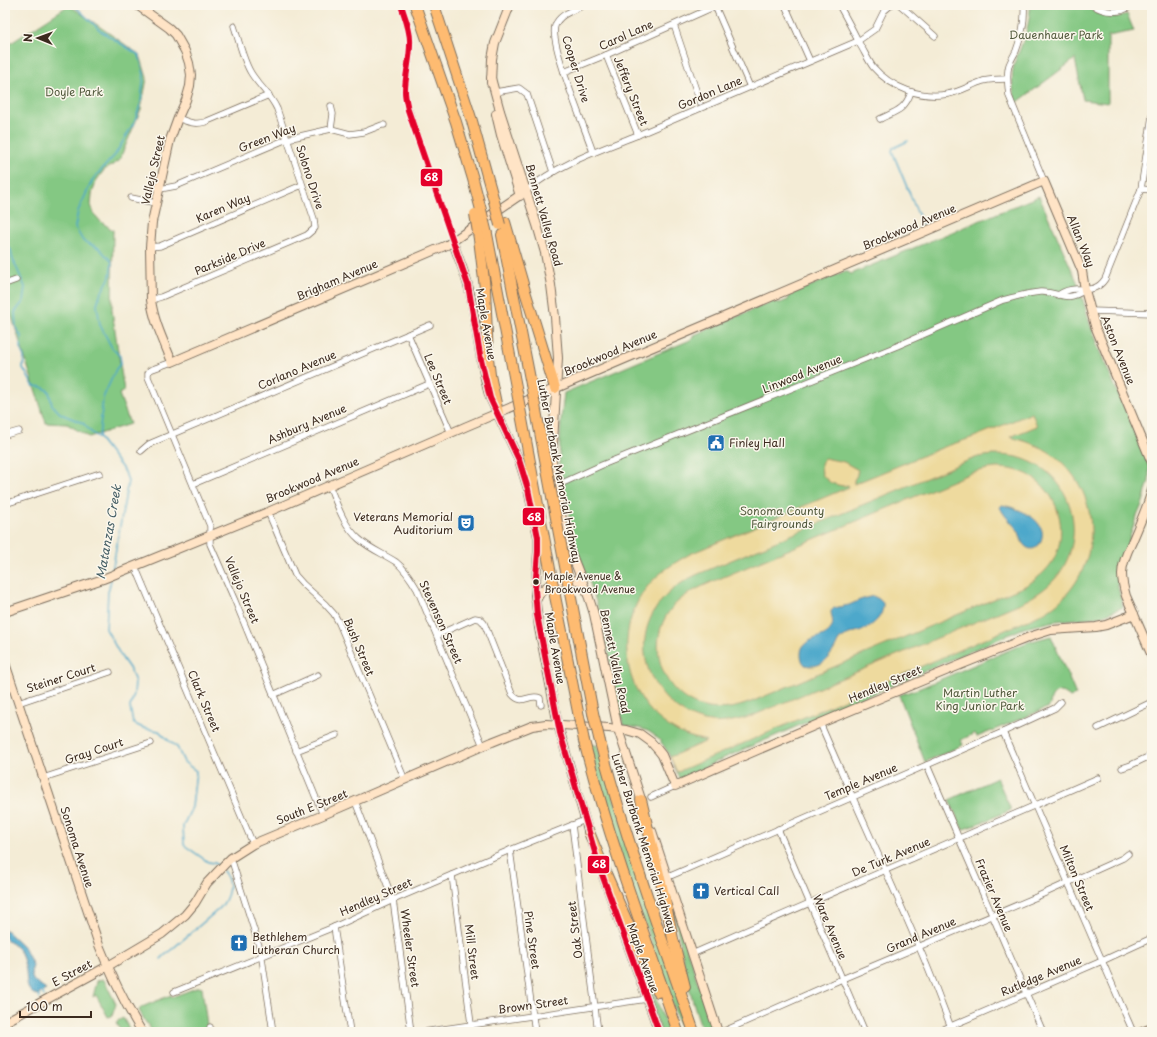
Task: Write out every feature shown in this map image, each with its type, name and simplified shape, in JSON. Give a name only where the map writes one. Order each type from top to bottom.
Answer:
[{"type":"highway","points":[[415,5],[456,122],[473,179],[483,237],[516,387],[584,741],[610,832],[678,1032]]},
{"type":"highway","name":"Luther Burbank Memorial Highway","points":[[434,5],[496,199],[502,223],[570,593],[600,742],[627,837],[693,1031]]},
{"type":"highway","points":[[502,223],[555,388]]},
{"type":"highway","points":[[483,237],[487,350],[490,376],[498,413]]},
{"type":"highway","points":[[646,799],[693,1031]]},
{"type":"highway","points":[[589,832],[660,997],[678,1032]]},
{"type":"street","name":"Vallejo Street","points":[[137,5],[169,28],[176,35],[185,51],[191,75],[186,100],[170,140],[152,222],[150,247],[151,300],[156,322],[172,362]]},
{"type":"street","points":[[400,5],[410,33],[410,54],[405,87],[406,100],[453,242]]},
{"type":"street","name":"Bennett Valley Road","points":[[510,5],[495,43],[492,59],[491,89],[498,122],[545,253],[553,294],[558,358],[555,388],[552,460],[566,540],[589,598],[597,624],[618,729],[646,799],[668,877],[718,1032]]},
{"type":"street","name":"Cooper Drive","points":[[584,5],[564,14],[559,19],[555,27],[554,35],[564,72],[593,152]]},
{"type":"street","points":[[786,5],[810,61]]},
{"type":"street","points":[[839,5],[873,67],[884,78],[901,88],[918,94],[946,94],[953,93],[987,80],[1007,79]]},
{"type":"street","name":"Gordon Lane","points":[[523,193],[553,172],[593,152],[638,135],[858,41],[875,29],[884,11],[891,5]]},
{"type":"street","points":[[900,5],[935,36]]},
{"type":"street","points":[[1024,5],[1024,23],[1021,36],[1009,65],[1007,79],[1009,96],[1044,181]]},
{"type":"street","points":[[1093,5],[1096,8],[1106,11],[1116,11],[1128,8],[1132,5]]},
{"type":"street","points":[[716,6],[750,87]]},
{"type":"street","name":"Carol Lane","points":[[564,72],[716,6]]},
{"type":"street","points":[[674,25],[700,102]]},
{"type":"street","name":"Solono Drive","points":[[234,26],[248,67],[269,95],[277,109],[314,219],[315,228]]},
{"type":"street","name":"Jeffery Street","points":[[606,55],[638,135]]},
{"type":"street","name":"Bennett Valley Road","points":[[491,78],[523,193]]},
{"type":"street","points":[[495,92],[519,88],[527,94],[553,172]]},
{"type":"street","points":[[880,119],[902,108],[907,102],[911,92]]},
{"type":"street","points":[[178,118],[190,123],[199,124],[269,95]]},
{"type":"street","points":[[331,106],[333,114],[331,128],[350,134],[364,132],[384,125]]},
{"type":"street","name":"Linwood Avenue","points":[[556,486],[602,465],[897,346],[1003,300],[1043,292],[1067,298],[1099,286],[1105,279],[1141,189],[1152,116]]},
{"type":"street","name":"Green Way","points":[[160,189],[176,186],[287,139],[331,128]]},
{"type":"street","name":"Allan Way","points":[[1044,181],[1082,271],[1085,290],[1092,311]]},
{"type":"street","name":"Brookwood Avenue","points":[[5,612],[116,574],[210,534],[268,512],[555,388],[1044,181]]},
{"type":"street","name":"Karen Way","points":[[150,247],[160,246],[302,185]]},
{"type":"street","points":[[1141,189],[1152,190]]},
{"type":"street","name":"Brigham Avenue","points":[[148,373],[150,370],[453,242],[523,193]]},
{"type":"street","points":[[130,198],[156,203]]},
{"type":"street","name":"Parkside Drive","points":[[151,300],[161,298],[307,235],[315,228]]},
{"type":"street","name":"Maple Avenue","points":[[453,242],[469,290],[481,360],[490,398],[522,468],[528,489],[538,541],[535,589],[539,628],[558,725],[601,872],[658,1032]]},
{"type":"street","points":[[5,284],[16,280]]},
{"type":"street","points":[[1092,311],[1152,313]]},
{"type":"street","name":"Aston Avenue","points":[[1092,311],[1095,326],[1152,464]]},
{"type":"street","name":"Corlano Avenue","points":[[141,451],[149,444],[430,325]]},
{"type":"street","name":"Lee Street","points":[[408,334],[451,433]]},
{"type":"street","name":"Vallejo Street","points":[[148,373],[148,377],[210,526],[210,544],[235,600],[323,815]]},
{"type":"street","name":"Ashbury Avenue","points":[[193,484],[429,384]]},
{"type":"street","points":[[5,436],[19,431]]},
{"type":"street","points":[[5,504],[100,473]]},
{"type":"street","name":"Stevenson Street","points":[[329,485],[345,522],[351,531],[369,546],[396,562],[411,578],[437,635],[483,746]]},
{"type":"street","points":[[1152,490],[1145,511],[1123,563],[1122,575],[1123,586],[1152,656]]},
{"type":"street","name":"Bush Street","points":[[268,512],[295,575],[302,584],[326,604],[339,623],[405,780]]},
{"type":"street","name":"Clark Street","points":[[135,566],[253,844]]},
{"type":"street","points":[[536,601],[542,591],[550,585],[573,580],[582,581]]},
{"type":"street","name":"Hendley Street","points":[[646,799],[820,723],[1032,636],[1051,630],[1106,625],[1134,614]]},
{"type":"street","points":[[437,635],[475,618],[480,619],[484,623],[512,694],[516,699],[522,700],[535,696],[540,698],[540,705]]},
{"type":"street","name":"Sonoma Avenue","points":[[5,663],[99,945],[132,1016],[142,1032]]},
{"type":"street","name":"Steiner Court","points":[[18,702],[110,672]]},
{"type":"street","points":[[273,695],[318,676]]},
{"type":"street","name":"Temple Avenue","points":[[668,877],[1003,732],[1055,708],[1061,702]]},
{"type":"street","points":[[1098,728],[1124,714],[1152,702]]},
{"type":"street","points":[[820,723],[852,798],[886,870],[952,1029]]},
{"type":"street","name":"South E Street","points":[[108,966],[162,934],[185,915],[215,874],[231,858],[253,844],[535,725],[558,725]]},
{"type":"street","points":[[558,725],[618,729],[640,734],[651,742],[662,755],[675,786]]},
{"type":"street","name":"Milton Street","points":[[1003,732],[1132,1032]]},
{"type":"street","points":[[296,751],[337,735]]},
{"type":"street","name":"Gray Court","points":[[44,778],[151,743]]},
{"type":"street","points":[[1122,768],[1152,756]]},
{"type":"street","name":"Frazier Avenue","points":[[927,765],[1043,1032]]},
{"type":"street","name":"De Turk Avenue","points":[[692,954],[1098,778]]},
{"type":"street","name":"Wheeler Street","points":[[355,801],[393,900],[411,1032]]},
{"type":"street","name":"Hendley Street","points":[[174,992],[334,927],[510,850],[585,820]]},
{"type":"street","name":"Oak Street","points":[[572,825],[598,1032]]},
{"type":"street","name":"Ware Avenue","points":[[778,829],[865,1032]]},
{"type":"street","name":"Pine Street","points":[[510,850],[535,1032]]},
{"type":"street","name":"Grand Avenue","points":[[722,1032],[842,979],[993,916],[1123,858],[1128,854]]},
{"type":"street","points":[[231,858],[262,956],[273,1032]]},
{"type":"street","name":"Mill Street","points":[[452,875],[472,1032]]},
{"type":"street","points":[[334,927],[350,1032]]},
{"type":"street","name":"Rutledge Avenue","points":[[937,1032],[952,1029],[1026,993],[1152,938]]},
{"type":"street","name":"E Street","points":[[5,1022],[108,966]]},
{"type":"street","name":"Brown Street","points":[[423,1032],[647,999]]},
{"type":"street","points":[[1142,1032],[1152,1028]]},
{"type":"green space","name":"Doyle Park","points":[[69,5],[140,55],[147,78],[141,109],[119,161],[104,170],[96,181],[92,194],[91,205],[94,214],[101,222],[113,230],[112,310],[124,391],[119,394],[130,424],[89,437],[67,424],[46,423],[5,296],[5,47]]},
{"type":"green space","name":"Dauenhauer Park","points":[[1030,5],[1083,5],[1096,13],[1105,16],[1117,17],[1127,14],[1134,31],[1108,36],[1108,103],[1083,100],[1075,59],[1015,104],[1012,74],[1015,60],[1027,30]]},
{"type":"green space","name":"Sonoma County Fairgrounds","points":[[1039,196],[1079,286],[1097,342],[1096,343],[1149,464],[1149,481],[1118,574],[1118,587],[1123,607],[1099,617],[1055,621],[1024,628],[724,758],[680,780],[668,752],[654,735],[645,730],[623,725],[602,621],[591,586],[575,545],[559,463],[564,393],[688,341],[695,337],[694,335],[771,302],[780,303],[788,300],[794,293],[843,272],[848,272],[851,274]]},
{"type":"green space","name":"Martin Luther King Junior Park","points":[[1051,636],[1076,695],[1070,697],[1061,692],[1056,693],[1051,698],[1049,707],[977,737],[975,733],[961,740],[963,745],[925,762],[899,695],[918,689],[1028,642]]},
{"type":"green space","points":[[589,745],[597,745],[690,1032],[682,1032],[620,852]]},
{"type":"green space","points":[[997,778],[1011,810],[963,830],[949,800]]},
{"type":"green space","points":[[671,900],[684,936],[714,1032],[703,1032],[696,1012],[685,970]]},
{"type":"green space","points":[[624,926],[656,999],[669,1032],[661,1032]]},
{"type":"green space","points":[[102,979],[104,980],[116,1004],[112,1016],[108,1017],[96,995],[93,997],[97,981]]},
{"type":"green space","points":[[199,987],[202,988],[208,1032],[153,1032],[139,1010],[142,1007],[171,995],[172,997]]},
{"type":"green space","points":[[123,1018],[131,1032],[121,1032],[116,1022]]},
{"type":"sand","points":[[1032,413],[1037,426],[1010,437],[1037,446],[1052,454],[1068,469],[1080,486],[1087,504],[1091,524],[1090,544],[1085,564],[1076,582],[1062,599],[1049,610],[1029,620],[677,772],[670,757],[707,741],[676,731],[667,725],[652,712],[640,696],[632,679],[628,660],[627,641],[630,622],[637,604],[651,582],[678,561],[690,554],[849,487],[848,485],[843,486],[831,483],[825,478],[822,474],[821,465],[824,458],[844,462],[858,470],[854,484],[944,447],[974,437]],"holes":[[[992,455],[1012,456],[1031,462],[1046,471],[1057,482],[1066,496],[1071,511],[1073,527],[1072,544],[1067,559],[1059,574],[1038,593],[1023,602],[752,716],[736,720],[726,722],[710,722],[693,717],[677,709],[664,697],[654,683],[648,667],[645,650],[646,632],[652,615],[660,602],[665,596],[683,582],[696,575],[962,463],[978,457]]]},
{"type":"sand","points":[[1004,468],[1029,475],[1039,482],[1054,501],[1060,524],[1058,547],[1054,559],[1038,578],[1025,586],[740,706],[722,709],[704,707],[689,701],[677,692],[668,681],[662,667],[659,652],[659,637],[663,623],[671,609],[685,596],[714,581],[971,473]]},
{"type":"water","points":[[1002,505],[1024,512],[1038,523],[1041,528],[1042,536],[1041,541],[1036,547],[1029,549],[1025,546],[1019,532],[1002,511],[1000,507]]},
{"type":"water","points":[[873,596],[883,603],[882,613],[876,621],[868,627],[846,635],[839,640],[826,660],[819,665],[805,665],[801,657],[802,648],[805,644],[830,631],[833,623],[831,611],[834,608],[849,605]]},
{"type":"water","points":[[5,929],[25,948],[33,966],[31,972],[33,980],[46,990],[36,995],[30,991],[27,985],[26,971],[21,953],[5,938]]},
{"type":"waterway","name":"Matanzas Creek","points":[[74,5],[101,31],[139,55],[144,74],[141,102],[135,121],[115,155],[93,179],[78,211],[75,227],[83,241],[99,248],[112,262],[110,277],[99,297],[97,305],[100,325],[112,348],[120,356],[121,363],[116,369],[103,398],[99,438],[125,472],[128,481],[112,572]]},
{"type":"waterway","points":[[908,141],[893,148],[892,151],[923,226]]},
{"type":"waterway","points":[[5,155],[7,156],[8,160],[5,164]]},
{"type":"waterway","points":[[5,243],[11,250],[12,257],[25,287],[23,302],[15,312],[16,328],[21,336],[20,348],[24,357],[23,368],[34,386],[42,387],[49,391],[52,405],[61,414],[83,423],[99,438]]},
{"type":"waterway","name":"Matanzas Creek","points":[[111,580],[108,592],[106,629],[131,671],[135,682],[134,694],[130,707],[133,723],[143,728],[159,731],[177,747],[184,762],[196,771],[192,807],[183,826],[184,845],[208,862],[215,863],[219,867]]},
{"type":"waterway","name":"Matanzas Creek","points":[[161,959],[223,904],[229,890],[228,880],[223,871]]},
{"type":"waterway","points":[[41,990],[44,996]]},
{"type":"waterway","points":[[38,994],[40,998]]},
{"type":"transit line","name":"68","points":[[401,5],[410,34],[405,91],[408,110],[468,285],[481,360],[490,398],[519,460],[528,489],[538,537],[535,589],[537,615],[560,733],[599,866],[659,1032]]},
{"type":"place","name":"Finley Hall","points":[[716,443]]},
{"type":"place","name":"Veterans Memorial Auditorium","points":[[466,523]]},
{"type":"place","name":"Maple Avenue & Brookwood Avenue","points":[[536,582]]},
{"type":"place","name":"Vertical Call","points":[[701,891]]},
{"type":"place","name":"Bethlehem Lutheran Church","points":[[239,943]]}]
